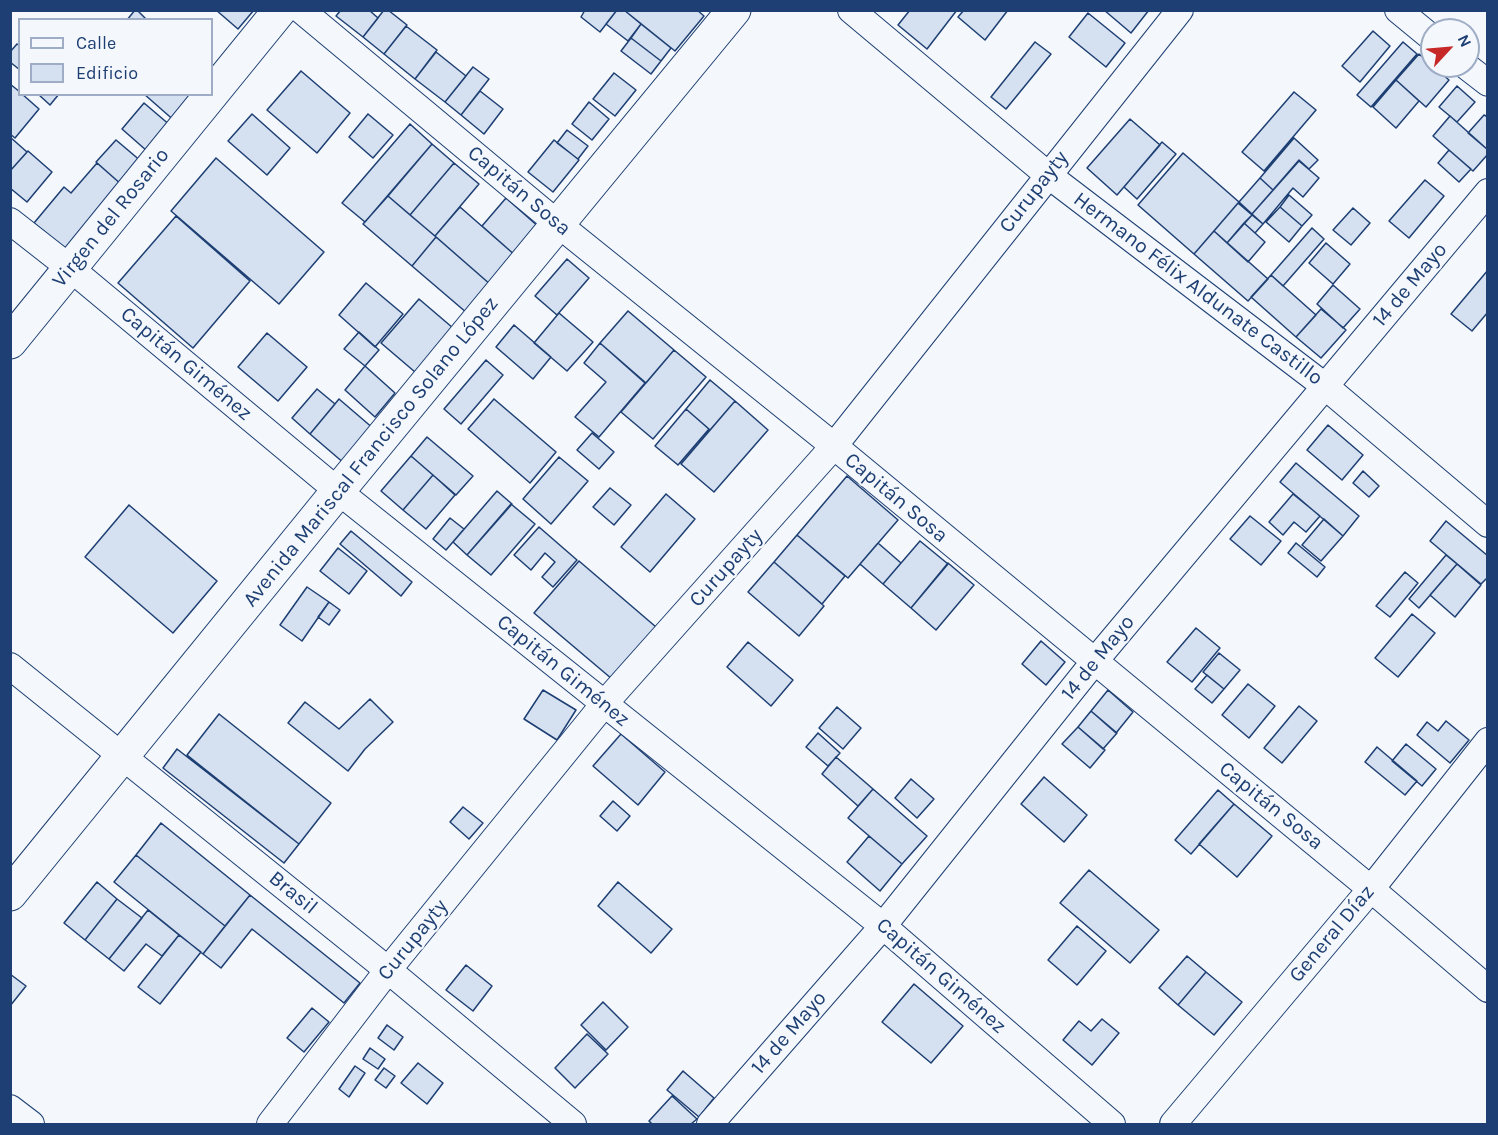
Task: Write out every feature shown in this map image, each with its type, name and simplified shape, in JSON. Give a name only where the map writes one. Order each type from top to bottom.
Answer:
[{"type":"main road","name":"Virgen del Rosario","points":[[213,92],[280,10]]},
{"type":"main road","name":"Avenida Mariscal Francisco Solano López","points":[[10,894],[734,10]]},
{"type":"main road","name":"Virgen del Rosario","points":[[10,342],[210,96]]},
{"type":"street","name":"Capitán Sosa","points":[[301,10],[558,224],[834,446],[1371,888],[1488,989]]},
{"type":"street","name":"Hermano Félix Aldunate Castillo","points":[[851,10],[1048,175],[1326,387],[1488,524]]},
{"type":"street","name":"Curupayty","points":[[270,1125],[388,970],[604,704],[834,446],[1180,10]]},
{"type":"street","points":[[1398,10],[1420,28]]},
{"type":"street","name":"14 de Mayo","points":[[710,1125],[883,926],[1094,662],[1488,192]]},
{"type":"street","name":"Capitán Giménez","points":[[10,220],[338,491],[883,926],[1112,1125]]},
{"type":"street","name":"Brasil","points":[[10,666],[388,970],[573,1125]]},
{"type":"street","name":"General Díaz","points":[[1173,1125],[1371,888],[1488,741]]},
{"type":"street","points":[[10,1108],[31,1125]]},
{"type":"building","points":[[137,10],[145,18],[129,18]]},
{"type":"building","points":[[216,10],[254,10],[238,29]]},
{"type":"building","points":[[341,10],[369,10],[378,18],[363,37],[336,16]]},
{"type":"building","points":[[384,10],[388,10],[407,25],[384,54],[363,37]]},
{"type":"building","points":[[585,10],[617,10],[600,32],[581,17]]},
{"type":"building","points":[[617,10],[624,10],[641,24],[628,41],[606,24]]},
{"type":"building","points":[[624,10],[697,10],[704,16],[675,51]]},
{"type":"building","points":[[910,10],[957,10],[927,49],[898,25]]},
{"type":"building","points":[[964,10],[1008,10],[985,40],[958,17]]},
{"type":"building","points":[[1104,10],[1149,10],[1131,33]]},
{"type":"building","points":[[1088,13],[1125,43],[1106,67],[1069,37]]},
{"type":"building","points":[[641,24],[671,48],[661,61],[631,38]]},
{"type":"building","points":[[406,26],[437,50],[415,79],[384,54]]},
{"type":"building","points":[[1373,31],[1390,46],[1360,82],[1342,66]]},
{"type":"building","points":[[631,38],[661,61],[651,74],[621,51]]},
{"type":"building","points":[[1035,42],[1051,54],[1006,109],[991,97]]},
{"type":"building","points":[[1403,42],[1417,54],[1371,107],[1357,95]]},
{"type":"building","points":[[18,45],[18,68],[10,62],[10,52]]},
{"type":"building","points":[[436,52],[466,76],[445,102],[415,79]]},
{"type":"building","points":[[1419,54],[1420,78],[1447,78],[1449,80],[1426,107],[1396,80]]},
{"type":"building","points":[[473,67],[489,79],[461,115],[445,102]]},
{"type":"building","points":[[301,71],[350,113],[317,153],[267,110]]},
{"type":"building","points":[[614,73],[636,90],[615,116],[593,99]]},
{"type":"building","points":[[1396,80],[1419,101],[1396,128],[1373,107]]},
{"type":"building","points":[[10,84],[18,90],[18,96],[24,96],[39,109],[15,138],[10,134]]},
{"type":"building","points":[[1457,86],[1475,102],[1457,122],[1439,107]]},
{"type":"building","points":[[480,91],[503,109],[484,134],[461,115]]},
{"type":"building","points":[[1294,92],[1316,110],[1264,171],[1242,152]]},
{"type":"building","points":[[40,96],[57,96],[50,105]]},
{"type":"building","points":[[146,96],[199,96],[177,123]]},
{"type":"building","points":[[589,102],[609,119],[592,140],[572,124]]},
{"type":"building","points":[[144,103],[178,132],[155,158],[122,129]]},
{"type":"building","points":[[252,114],[290,148],[267,175],[228,141]]},
{"type":"building","points":[[368,114],[393,135],[373,158],[349,137]]},
{"type":"building","points":[[1484,115],[1488,117],[1488,150],[1468,133]]},
{"type":"building","points":[[1450,116],[1488,150],[1488,154],[1473,171],[1433,136]]},
{"type":"building","points":[[1130,119],[1160,145],[1117,195],[1087,168]]},
{"type":"building","points":[[410,124],[432,144],[365,222],[342,203]]},
{"type":"building","points":[[567,130],[588,146],[578,159],[557,143]]},
{"type":"building","points":[[10,137],[27,152],[10,171]]},
{"type":"building","points":[[1294,138],[1318,160],[1309,169],[1299,160],[1273,190],[1260,178]]},
{"type":"building","points":[[116,140],[142,162],[122,185],[96,162]]},
{"type":"building","points":[[554,140],[579,160],[553,192],[528,172]]},
{"type":"building","points":[[1162,142],[1176,154],[1137,199],[1124,187]]},
{"type":"building","points":[[432,144],[454,163],[410,215],[388,196]]},
{"type":"building","points":[[1449,150],[1471,169],[1459,182],[1438,163]]},
{"type":"building","points":[[28,151],[52,172],[27,202],[10,188],[10,171]]},
{"type":"building","points":[[1183,153],[1239,202],[1194,254],[1138,205]]},
{"type":"building","points":[[216,158],[324,252],[279,304],[171,211]]},
{"type":"building","points":[[1299,161],[1319,178],[1303,197],[1293,188],[1263,224],[1252,214]]},
{"type":"building","points":[[97,163],[122,185],[67,250],[34,223],[64,187],[71,193]]},
{"type":"building","points":[[454,163],[479,184],[435,236],[410,215]]},
{"type":"building","points":[[1260,178],[1273,190],[1252,214],[1239,202]]},
{"type":"building","points":[[1425,180],[1444,196],[1409,238],[1389,221]]},
{"type":"building","points":[[1289,195],[1312,215],[1302,226],[1280,207]]},
{"type":"building","points":[[388,196],[436,237],[412,266],[363,224]]},
{"type":"building","points":[[506,198],[540,228],[516,256],[482,226]]},
{"type":"building","points":[[1238,203],[1252,215],[1227,243],[1214,231]]},
{"type":"building","points":[[460,207],[516,256],[491,285],[435,236]]},
{"type":"building","points":[[1280,207],[1302,226],[1289,242],[1266,222]]},
{"type":"building","points":[[1353,208],[1370,223],[1351,245],[1333,230]]},
{"type":"building","points":[[1252,215],[1263,224],[1255,233],[1244,223]]},
{"type":"building","points":[[176,216],[250,281],[193,348],[118,283]]},
{"type":"building","points":[[1244,223],[1265,242],[1248,262],[1227,243]]},
{"type":"building","points":[[1312,228],[1324,239],[1283,286],[1271,275]]},
{"type":"building","points":[[1214,231],[1268,279],[1248,301],[1194,254]]},
{"type":"building","points":[[436,237],[491,285],[467,313],[412,266]]},
{"type":"building","points":[[1326,243],[1350,264],[1333,284],[1309,263]]},
{"type":"building","points":[[567,259],[589,278],[557,315],[535,296]]},
{"type":"building","points":[[1488,270],[1488,312],[1472,331],[1451,314]]},
{"type":"building","points":[[1271,275],[1316,315],[1296,337],[1251,297]]},
{"type":"building","points":[[366,283],[403,314],[375,347],[339,315]]},
{"type":"building","points":[[1333,285],[1360,309],[1343,328],[1317,304]]},
{"type":"building","points":[[419,299],[453,328],[415,372],[381,343]]},
{"type":"building","points":[[1321,309],[1346,330],[1321,358],[1296,337]]},
{"type":"building","points":[[628,311],[674,350],[646,383],[600,343]]},
{"type":"building","points":[[559,313],[593,342],[567,371],[534,343]]},
{"type":"building","points":[[514,325],[551,357],[533,379],[496,347]]},
{"type":"building","points":[[359,332],[379,350],[365,366],[344,349]]},
{"type":"building","points":[[267,333],[307,367],[278,401],[238,367]]},
{"type":"building","points":[[600,343],[645,383],[599,437],[575,417],[606,382],[584,363]]},
{"type":"building","points":[[674,350],[706,377],[653,439],[621,412]]},
{"type":"building","points":[[486,360],[503,375],[461,424],[444,409]]},
{"type":"building","points":[[365,366],[395,393],[375,417],[345,390]]},
{"type":"building","points":[[710,380],[735,401],[710,430],[686,409]]},
{"type":"building","points":[[317,389],[335,404],[310,434],[292,418]]},
{"type":"building","points":[[339,399],[374,429],[345,464],[310,434]]},
{"type":"building","points":[[494,399],[556,452],[530,483],[468,429]]},
{"type":"building","points":[[735,401],[768,430],[714,492],[681,464]]},
{"type":"building","points":[[686,409],[709,429],[678,465],[655,446]]},
{"type":"building","points":[[1328,425],[1363,455],[1342,480],[1307,450]]},
{"type":"building","points":[[592,433],[614,452],[599,469],[577,450]]},
{"type":"building","points":[[427,437],[473,476],[456,495],[411,456]]},
{"type":"building","points":[[411,456],[433,475],[403,510],[381,491]]},
{"type":"building","points":[[559,457],[588,481],[551,524],[523,499]]},
{"type":"building","points":[[1296,463],[1359,516],[1343,536],[1280,482]]},
{"type":"building","points":[[1363,471],[1379,486],[1369,497],[1353,483]]},
{"type":"building","points":[[433,475],[455,495],[426,529],[403,510]]},
{"type":"building","points":[[847,476],[898,520],[848,578],[797,535]]},
{"type":"building","points":[[610,488],[631,505],[614,525],[593,507]]},
{"type":"building","points":[[497,491],[512,504],[467,555],[453,542]]},
{"type":"building","points":[[666,494],[695,519],[650,572],[621,547]]},
{"type":"building","points":[[1293,494],[1320,516],[1306,532],[1294,522],[1283,535],[1269,522]]},
{"type":"building","points":[[511,504],[535,524],[491,575],[467,555]]},
{"type":"building","points":[[129,505],[217,581],[173,633],[85,557]]},
{"type":"building","points":[[1250,516],[1281,541],[1261,565],[1230,539]]},
{"type":"building","points":[[450,518],[464,529],[446,550],[433,539]]},
{"type":"building","points":[[1324,519],[1343,536],[1321,561],[1302,545]]},
{"type":"building","points":[[1446,521],[1488,556],[1488,577],[1481,584],[1430,541]]},
{"type":"building","points":[[539,527],[577,560],[553,587],[542,577],[555,562],[545,553],[531,570],[514,555]]},
{"type":"building","points":[[351,531],[412,582],[401,596],[340,544]]},
{"type":"building","points":[[797,535],[845,576],[822,604],[774,562]]},
{"type":"building","points":[[920,541],[948,564],[911,608],[883,584]]},
{"type":"building","points":[[878,543],[901,563],[883,584],[860,564]]},
{"type":"building","points":[[1296,543],[1325,567],[1317,577],[1288,553]]},
{"type":"building","points":[[338,548],[367,571],[349,594],[320,571]]},
{"type":"building","points":[[1446,555],[1457,564],[1419,608],[1409,599]]},
{"type":"building","points":[[579,561],[656,627],[612,679],[534,613]]},
{"type":"building","points":[[774,562],[824,606],[799,636],[748,592]]},
{"type":"building","points":[[948,563],[974,585],[936,630],[911,608]]},
{"type":"building","points":[[1457,564],[1481,585],[1455,617],[1430,595]]},
{"type":"building","points":[[1405,572],[1418,583],[1390,617],[1376,606]]},
{"type":"building","points":[[307,587],[329,602],[302,641],[280,625]]},
{"type":"building","points":[[329,602],[340,610],[329,625],[318,617]]},
{"type":"building","points":[[1412,614],[1435,633],[1398,677],[1375,658]]},
{"type":"building","points":[[1196,628],[1220,648],[1192,682],[1167,662]]},
{"type":"building","points":[[1041,641],[1065,662],[1046,685],[1022,664]]},
{"type":"building","points":[[748,642],[793,680],[771,706],[727,667]]},
{"type":"building","points":[[1219,653],[1240,670],[1224,689],[1203,672]]},
{"type":"building","points":[[1207,675],[1224,689],[1212,703],[1195,689]]},
{"type":"building","points":[[1248,684],[1275,706],[1249,738],[1222,715]]},
{"type":"building","points":[[543,690],[576,710],[557,740],[524,719]]},
{"type":"building","points":[[1108,690],[1133,712],[1116,733],[1091,711]]},
{"type":"building","points":[[370,699],[393,722],[365,749],[348,771],[288,723],[305,702],[339,729]]},
{"type":"building","points":[[1299,706],[1317,721],[1282,763],[1264,748]]},
{"type":"building","points":[[837,707],[861,728],[843,749],[819,728]]},
{"type":"building","points":[[1091,711],[1117,733],[1103,749],[1078,727]]},
{"type":"building","points":[[219,714],[331,803],[299,844],[187,755]]},
{"type":"building","points":[[1446,721],[1469,740],[1450,763],[1417,735],[1427,722],[1438,731]]},
{"type":"building","points":[[1078,727],[1105,750],[1090,768],[1062,744]]},
{"type":"building","points":[[818,733],[840,753],[828,766],[806,747]]},
{"type":"building","points":[[621,734],[665,772],[638,805],[593,766]]},
{"type":"building","points":[[1406,744],[1436,769],[1422,786],[1392,761]]},
{"type":"building","points":[[1377,747],[1417,781],[1405,795],[1365,762]]},
{"type":"building","points":[[177,749],[299,844],[284,863],[163,768]]},
{"type":"building","points":[[836,757],[873,789],[858,806],[822,774]]},
{"type":"building","points":[[1044,777],[1087,815],[1064,842],[1021,804]]},
{"type":"building","points":[[911,779],[934,799],[917,818],[895,798]]},
{"type":"building","points":[[873,789],[927,836],[902,864],[848,818]]},
{"type":"building","points":[[1218,790],[1234,804],[1191,854],[1175,840]]},
{"type":"building","points":[[613,801],[630,816],[617,831],[600,816]]},
{"type":"building","points":[[1234,804],[1272,836],[1237,877],[1199,844]]},
{"type":"building","points":[[463,807],[483,823],[469,839],[450,822]]},
{"type":"building","points":[[161,823],[250,895],[225,926],[136,855]]},
{"type":"building","points":[[869,836],[902,864],[880,891],[847,862]]},
{"type":"building","points":[[136,855],[225,926],[203,954],[114,882]]},
{"type":"building","points":[[1089,870],[1159,930],[1130,963],[1060,903]]},
{"type":"building","points":[[97,882],[117,899],[85,940],[64,923]]},
{"type":"building","points":[[618,882],[672,929],[651,953],[598,906]]},
{"type":"building","points":[[250,895],[360,983],[344,1003],[252,929],[221,968],[203,954]]},
{"type":"building","points":[[117,899],[142,918],[109,959],[85,940]]},
{"type":"building","points":[[148,910],[179,935],[162,956],[146,944],[124,971],[109,959]]},
{"type":"building","points":[[1077,926],[1106,951],[1077,985],[1048,960]]},
{"type":"building","points":[[179,935],[201,952],[160,1004],[138,987]]},
{"type":"building","points":[[1187,956],[1206,972],[1178,1005],[1159,988]]},
{"type":"building","points":[[466,965],[492,986],[473,1011],[446,990]]},
{"type":"building","points":[[1206,972],[1242,1002],[1214,1035],[1178,1005]]},
{"type":"building","points":[[10,974],[26,986],[10,1006]]},
{"type":"building","points":[[914,984],[963,1026],[931,1063],[882,1022]]},
{"type":"building","points":[[603,1002],[628,1027],[606,1050],[581,1025]]},
{"type":"building","points":[[312,1008],[329,1022],[304,1052],[287,1038]]},
{"type":"building","points":[[1102,1019],[1119,1033],[1092,1065],[1063,1040],[1079,1021],[1091,1031]]},
{"type":"building","points":[[387,1025],[403,1037],[394,1050],[378,1038]]},
{"type":"building","points":[[587,1034],[608,1054],[575,1088],[555,1068]]},
{"type":"building","points":[[370,1048],[385,1059],[378,1069],[363,1059]]},
{"type":"building","points":[[418,1063],[443,1083],[427,1104],[401,1083]]},
{"type":"building","points":[[355,1066],[365,1073],[349,1097],[339,1089]]},
{"type":"building","points":[[384,1068],[395,1076],[386,1088],[375,1080]]},
{"type":"building","points":[[683,1071],[714,1098],[699,1117],[667,1090]]},
{"type":"building","points":[[672,1096],[697,1119],[691,1124],[652,1124],[649,1121]]}]
